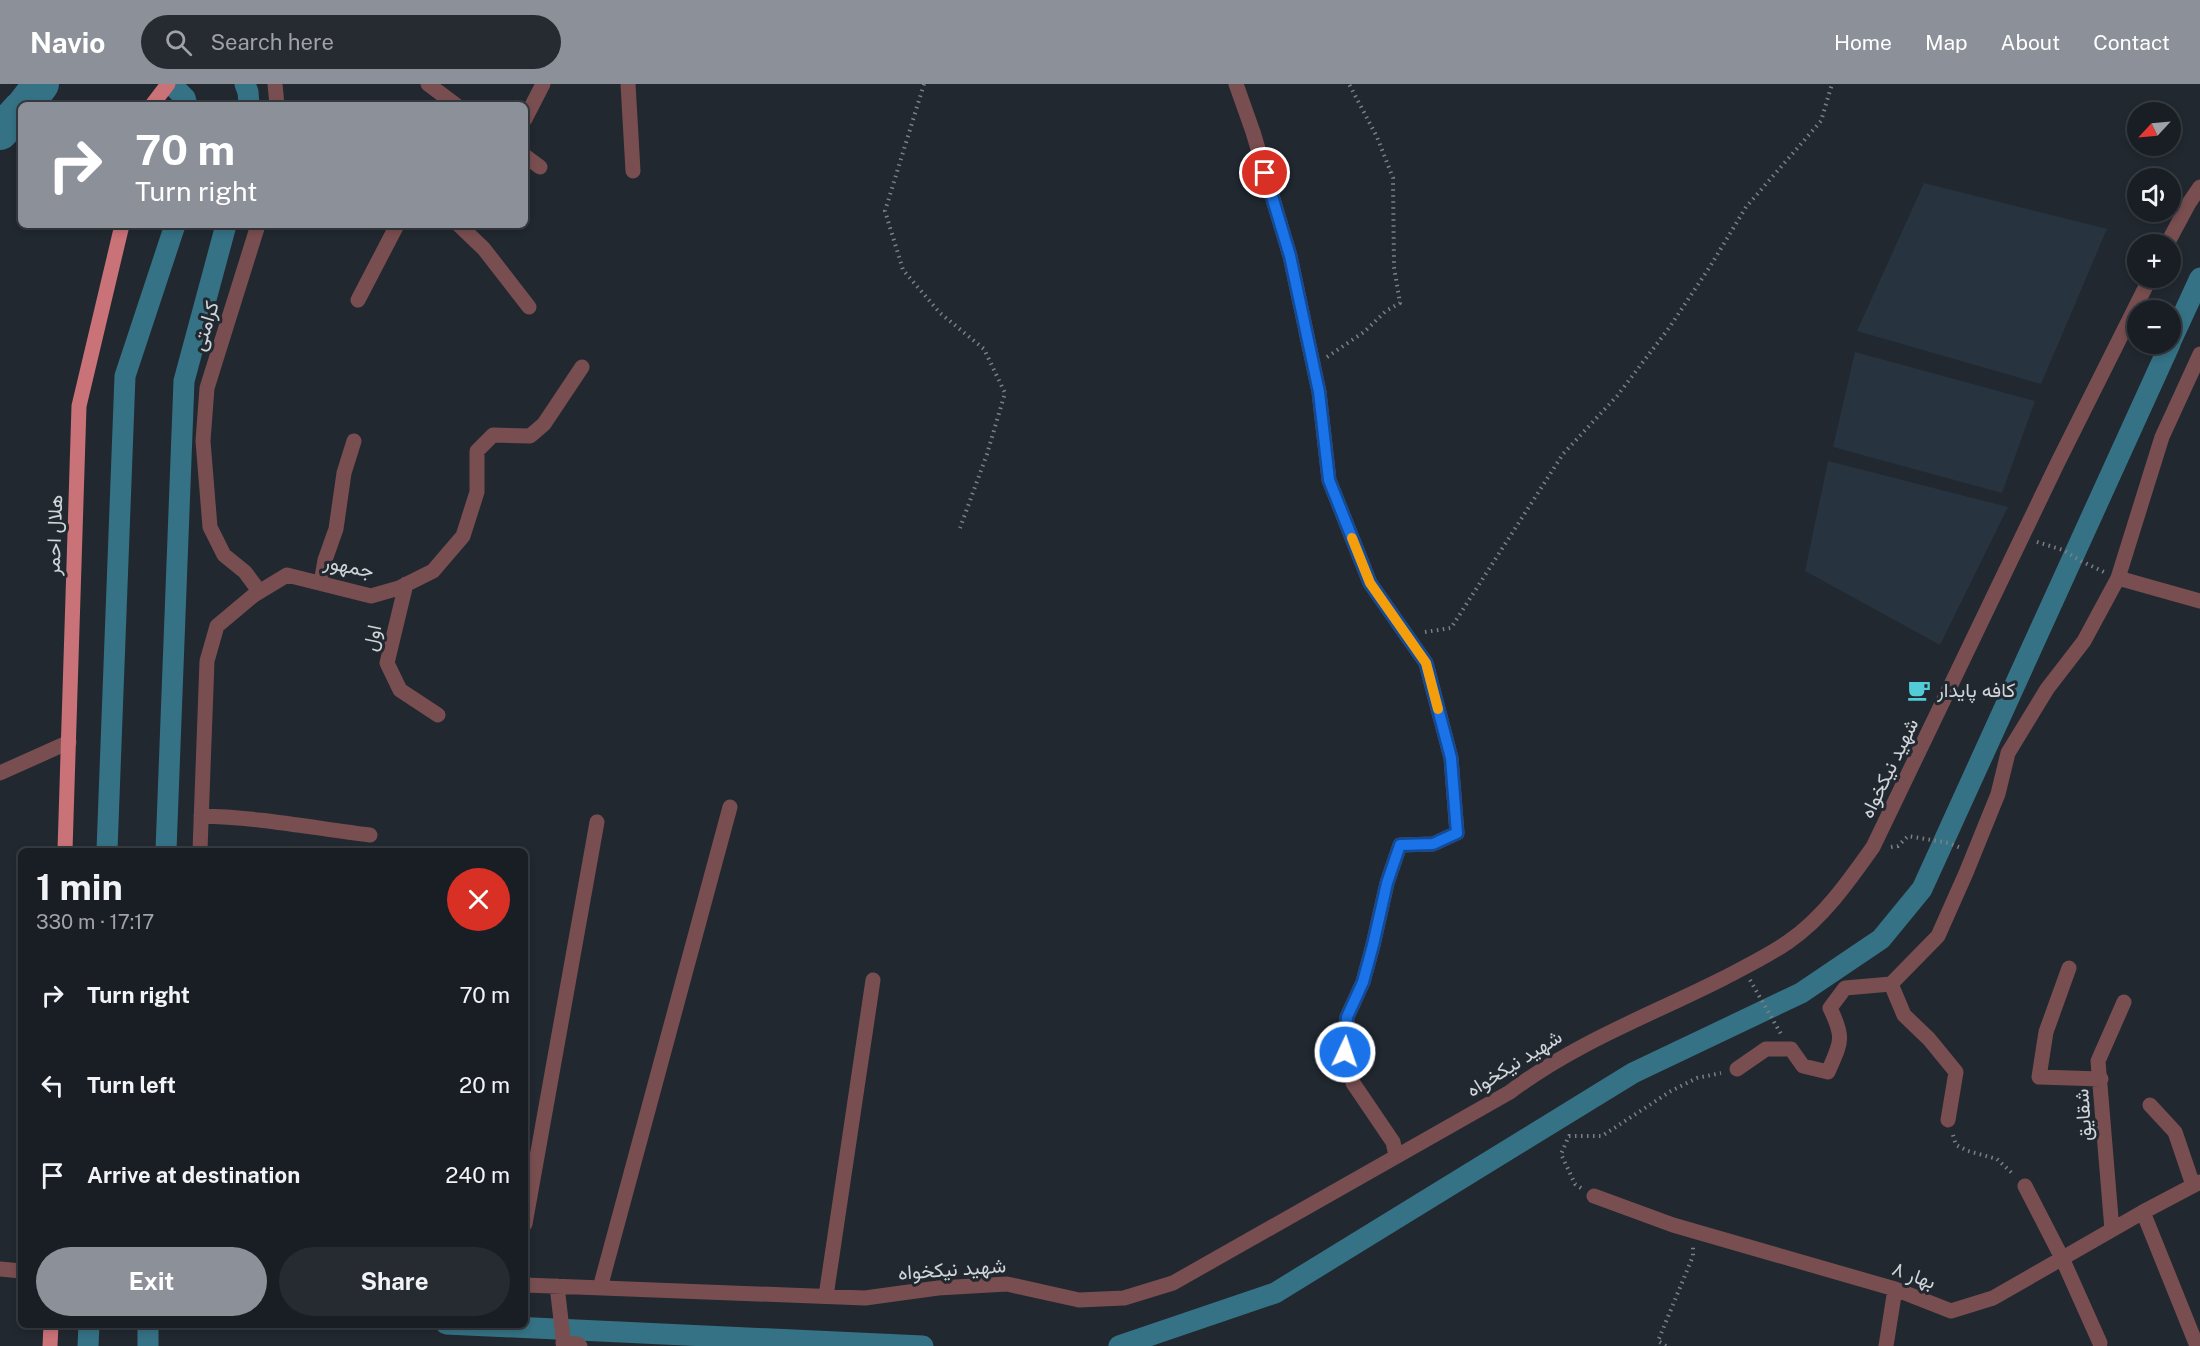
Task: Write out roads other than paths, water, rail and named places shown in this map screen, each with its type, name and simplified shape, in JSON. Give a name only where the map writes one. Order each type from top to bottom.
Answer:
[{"type":"main road","name":"هلال احمر","points":[[65,848],[79,406],[121,228]]},
{"type":"main road","points":[[50,1346],[51,1328]]},
{"type":"street","points":[[275,84],[277,102]]},
{"type":"street","points":[[428,84],[452,102]]},
{"type":"street","points":[[528,113],[543,84]]},
{"type":"street","points":[[628,84],[633,171]]},
{"type":"street","points":[[1236,84],[1253,132],[1290,256],[1319,392],[1329,480],[1370,583],[1426,663],[1451,758],[1457,833],[1433,844],[1400,845],[1387,883],[1363,982],[1347,1017],[1345,1052],[1353,1083],[1393,1142],[1396,1156]]},
{"type":"street","points":[[528,158],[540,167]]},
{"type":"street","points":[[2173,234],[2189,202],[2200,187]]},
{"type":"street","name":"کرامتی","points":[[257,228],[207,388],[203,441],[210,527],[224,555],[245,572],[260,591]]},
{"type":"street","points":[[358,300],[395,228]]},
{"type":"street","points":[[462,228],[484,249],[529,307]]},
{"type":"street","name":"شهید نیکخواه","points":[[528,1285],[865,1298],[938,1288],[1007,1284],[1079,1300],[1124,1298],[1173,1283],[1510,1092],[1540,1069],[1590,1041],[1743,968],[1789,942],[1818,916],[1850,880],[1876,843],[2145,288]]},
{"type":"street","points":[[1737,1069],[1766,1049],[1775,1049],[1791,1050],[1803,1066],[1828,1072],[1839,1046],[1840,1029],[1830,1008],[1845,988],[1891,984],[1938,936],[1998,794],[2008,753],[2047,689],[2084,641],[2118,578],[2162,437],[2200,354]]},
{"type":"street","name":"جمهور","points":[[200,848],[207,662],[217,626],[260,591],[287,575],[371,596],[406,585],[433,571],[463,536],[477,492],[477,452],[493,435],[530,436],[544,424],[582,367]]},
{"type":"street","points":[[321,583],[325,560],[336,529],[344,473],[354,441]]},
{"type":"street","points":[[2118,578],[2200,602]]},
{"type":"street","name":"اول","points":[[406,585],[387,663],[400,690],[438,715]]},
{"type":"street","points":[[1,774],[69,742]]},
{"type":"street","points":[[600,1288],[730,807]]},
{"type":"street","points":[[201,816],[270,820],[308,828],[370,835]]},
{"type":"street","points":[[528,1207],[597,822]]},
{"type":"street","points":[[2069,968],[2046,1032],[2039,1077],[2101,1079]]},
{"type":"street","points":[[826,1296],[873,980]]},
{"type":"street","points":[[1891,984],[1904,1015],[1929,1039],[1956,1072],[1948,1120]]},
{"type":"street","name":"شقایق","points":[[2112,1230],[2098,1060],[2124,1002]]},
{"type":"street","points":[[2150,1106],[2175,1132],[2197,1184]]},
{"type":"street","name":"بهار ۸","points":[[1594,1196],[1694,1231],[1895,1289],[1951,1311],[1993,1299],[2143,1212],[2197,1184]]},
{"type":"street","points":[[2025,1186],[2062,1258],[2100,1343]]},
{"type":"street","points":[[2143,1212],[2197,1346]]},
{"type":"street","points":[[0,1269],[18,1271]]},
{"type":"street","points":[[556,1287],[562,1337],[580,1346]]},
{"type":"street","points":[[1886,1346],[1895,1289]]},
{"type":"waterway","points":[[27,102],[41,84]]},
{"type":"waterway","points":[[171,84],[186,102]]},
{"type":"waterway","points":[[245,84],[249,102]]},
{"type":"waterway","points":[[0,132],[18,112]]},
{"type":"waterway","points":[[107,848],[125,376],[174,228]]},
{"type":"waterway","points":[[166,848],[184,381],[225,228]]},
{"type":"waterway","points":[[2181,319],[2200,278]]},
{"type":"waterway","points":[[1119,1346],[1275,1293],[1633,1073],[1801,993],[1881,939],[1922,889],[2165,354]]},
{"type":"waterway","points":[[88,1346],[89,1328]]},
{"type":"waterway","points":[[148,1328],[148,1346]]},
{"type":"waterway","points":[[528,1328],[923,1346]]},
{"type":"place","name":"کافه پایدار","points":[[1919,690]]}]
